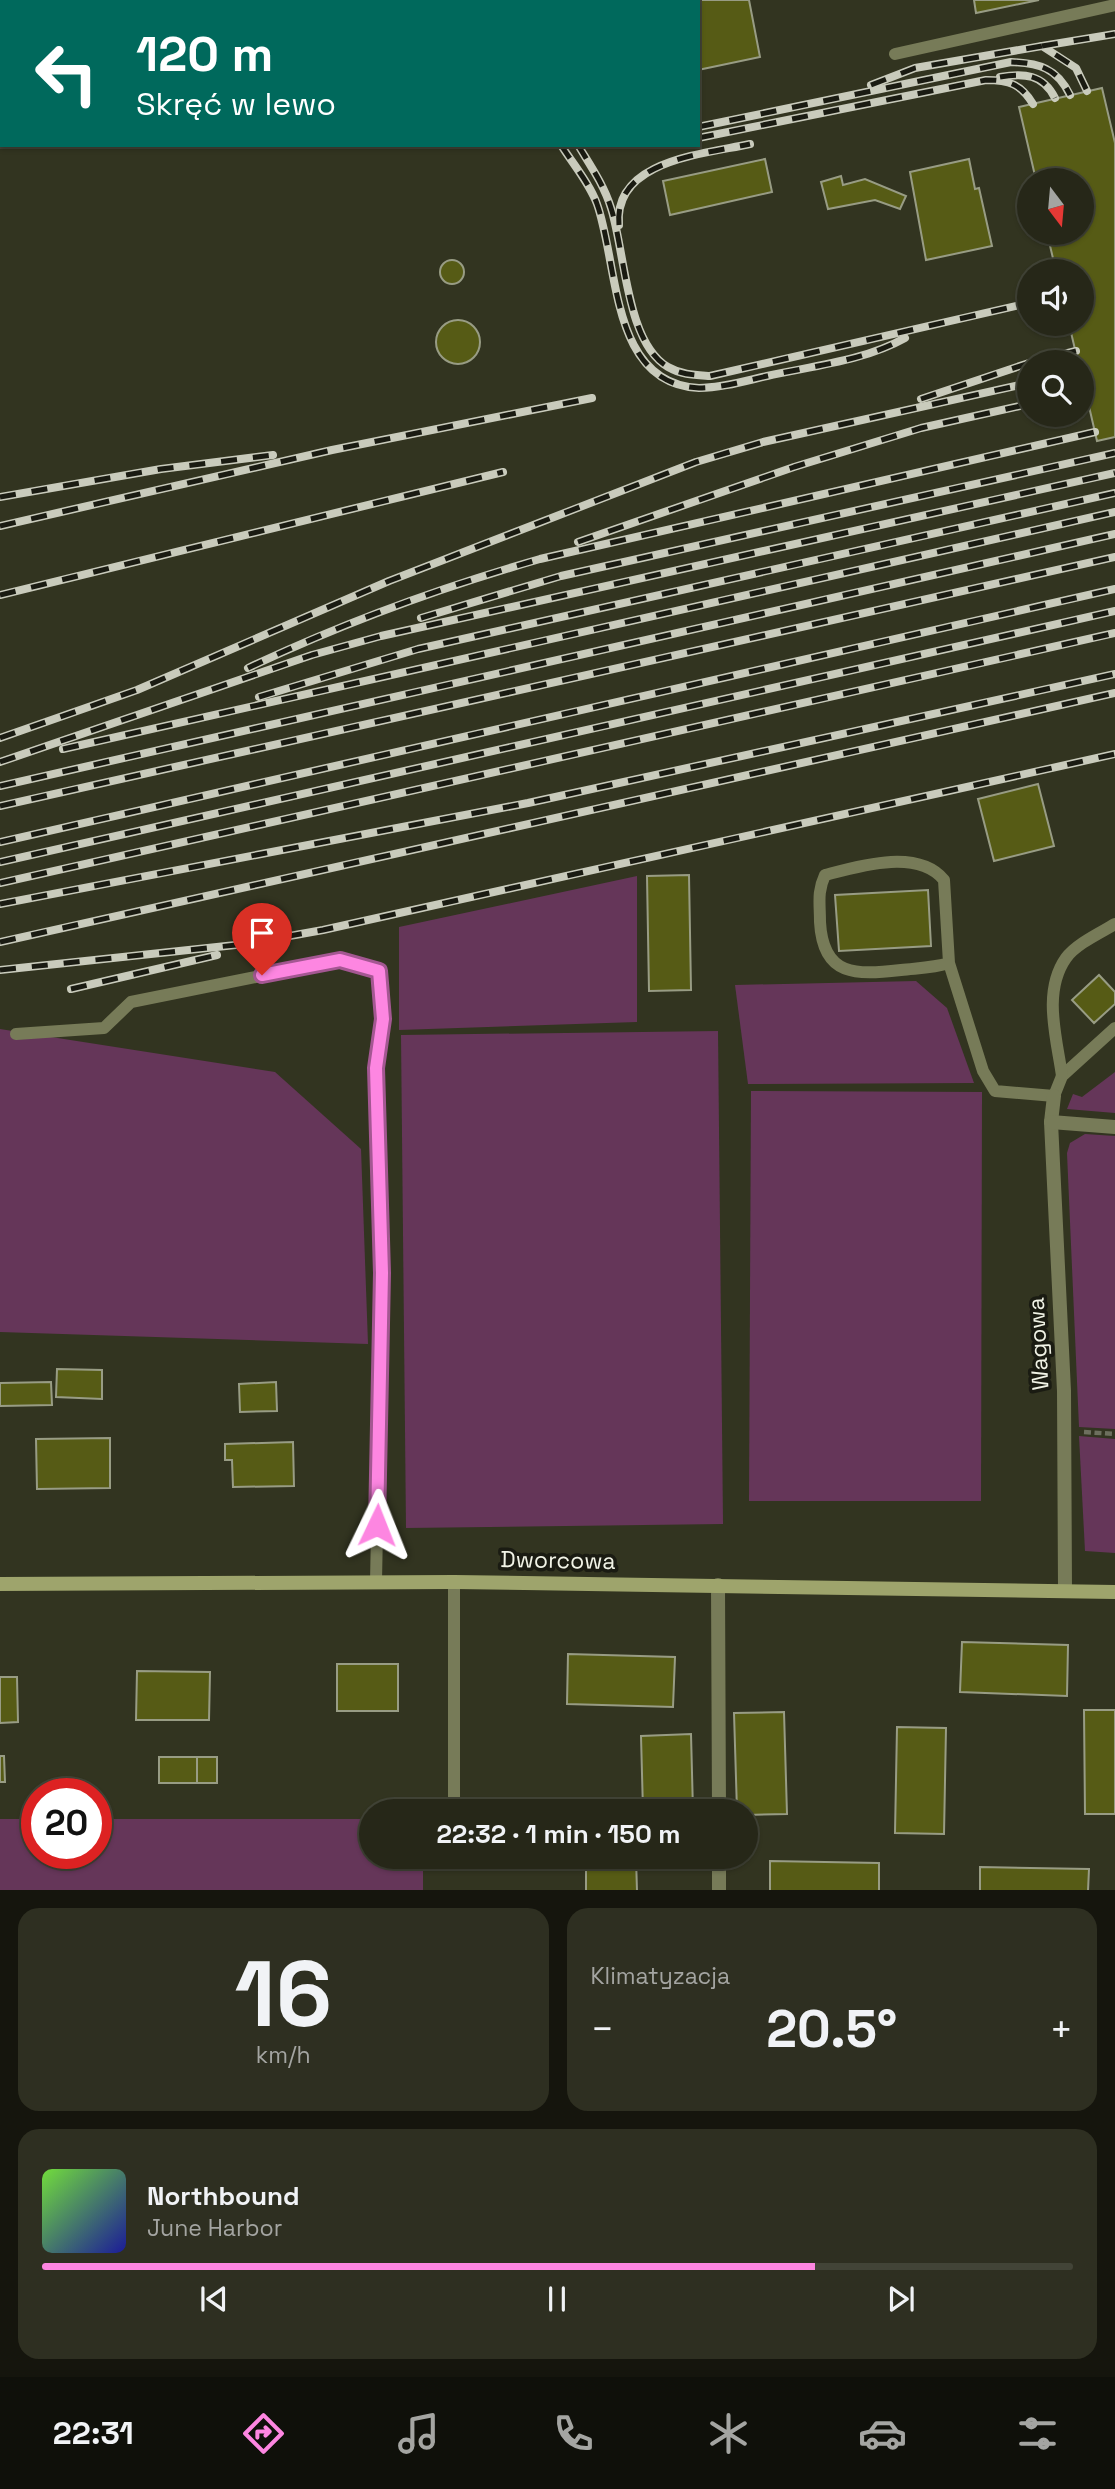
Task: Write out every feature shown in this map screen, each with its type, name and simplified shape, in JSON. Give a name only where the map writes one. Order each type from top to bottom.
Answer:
[{"type":"main road","name":"Dworcowa","points":[[0,1584],[454,1582],[1115,1592]]},
{"type":"street","name":"Wagowa","points":[[1054,1096],[1051,1122],[1064,1430],[1065,1590]]},
{"type":"street","points":[[1051,1122],[1115,1127]]},
{"type":"street","points":[[718,1585],[719,1799]]},
{"type":"street","points":[[719,1869],[719,1890]]},
{"type":"lane","points":[[895,54],[1115,5]]},
{"type":"lane","points":[[949,963],[933,968],[867,974],[843,970],[827,955],[821,944],[817,892],[825,875],[857,866],[908,862],[936,870],[944,880],[949,963],[983,1071],[995,1091],[1054,1096],[1062,1076],[1115,1028]]},
{"type":"lane","points":[[1062,1076],[1053,1009],[1055,982],[1066,957],[1115,924]]},
{"type":"lane","points":[[16,1034],[104,1028],[131,1002],[340,960],[379,971],[383,1019],[376,1068],[382,1287],[376,1582]]},
{"type":"lane","points":[[454,1582],[454,1799]]},
{"type":"path","points":[[1064,1430],[1115,1434]]},
{"type":"shaded area","points":[[637,876],[637,1022],[399,1030],[399,927]]},
{"type":"shaded area","points":[[916,981],[947,1008],[974,1083],[748,1084],[735,985]]},
{"type":"shaded area","points":[[0,1029],[275,1072],[361,1149],[368,1344],[0,1332]]},
{"type":"shaded area","points":[[718,1031],[723,1524],[406,1528],[401,1035]]},
{"type":"shaded area","points":[[1115,1072],[1115,1113],[1067,1109],[1073,1094],[1082,1097]]},
{"type":"shaded area","points":[[751,1091],[982,1092],[981,1501],[749,1501]]},
{"type":"shaded area","points":[[1085,1134],[1115,1136],[1115,1429],[1079,1427],[1067,1153],[1070,1143]]},
{"type":"shaded area","points":[[1079,1436],[1115,1439],[1115,1553],[1085,1551]]},
{"type":"shaded area","points":[[0,1819],[21,1819],[21,1869],[112,1869],[112,1819],[359,1819],[359,1869],[423,1869],[423,1890],[0,1890]]},
{"type":"building","points":[[700,0],[749,0],[760,57],[700,70]]},
{"type":"building","points":[[974,0],[1039,0],[976,13]]},
{"type":"building","points":[[1102,88],[1115,143],[1115,437],[1097,441],[1094,427],[1094,350],[1075,350],[1072,336],[1094,336],[1094,259],[1053,259],[1050,245],[1094,245],[1094,168],[1033,168],[1019,107]]},
{"type":"building","points":[[765,159],[772,192],[670,215],[663,181]]},
{"type":"building","points":[[969,159],[975,189],[979,188],[992,246],[926,260],[910,172]]},
{"type":"building","points":[[841,176],[843,185],[865,179],[906,196],[900,209],[875,200],[828,209],[821,182]]},
{"type":"building","points":[[452,260],[461,263],[464,272],[461,281],[452,284],[443,281],[440,272],[443,263]]},
{"type":"building","points":[[458,320],[473,327],[480,342],[473,357],[458,364],[443,357],[436,342],[443,327]]},
{"type":"building","points":[[1038,784],[1054,846],[994,861],[978,799]]},
{"type":"building","points":[[689,875],[691,990],[649,991],[647,876]]},
{"type":"building","points":[[928,890],[931,946],[839,951],[835,895]]},
{"type":"building","points":[[1099,975],[1115,992],[1115,1004],[1094,1023],[1072,1000]]},
{"type":"building","points":[[57,1369],[102,1370],[102,1399],[56,1397]]},
{"type":"building","points":[[51,1382],[52,1405],[0,1406],[0,1383]]},
{"type":"building","points":[[276,1382],[277,1411],[240,1412],[239,1384]]},
{"type":"building","points":[[110,1438],[110,1488],[37,1489],[36,1439]]},
{"type":"building","points":[[293,1442],[294,1486],[233,1487],[232,1460],[225,1460],[225,1444]]},
{"type":"building","points":[[962,1642],[1068,1645],[1067,1696],[960,1692]]},
{"type":"building","points":[[568,1654],[675,1657],[673,1707],[567,1704]]},
{"type":"building","points":[[337,1664],[398,1664],[398,1711],[337,1711]]},
{"type":"building","points":[[137,1671],[210,1672],[209,1720],[136,1720]]},
{"type":"building","points":[[0,1677],[17,1677],[18,1722],[0,1723]]},
{"type":"building","points":[[1084,1710],[1115,1710],[1115,1814],[1085,1814]]},
{"type":"building","points":[[784,1712],[787,1814],[758,1815],[758,1799],[737,1799],[734,1713]]},
{"type":"building","points":[[897,1727],[946,1728],[944,1834],[895,1833]]},
{"type":"building","points":[[691,1734],[693,1799],[643,1799],[641,1736]]},
{"type":"building","points":[[0,1756],[4,1756],[5,1782],[0,1782]]},
{"type":"building","points":[[159,1757],[197,1757],[197,1783],[159,1783]]},
{"type":"building","points":[[197,1757],[217,1757],[217,1783],[197,1783]]},
{"type":"building","points":[[770,1861],[879,1863],[879,1890],[770,1890]]},
{"type":"building","points":[[980,1867],[1089,1869],[1088,1890],[980,1890]]},
{"type":"building","points":[[586,1869],[636,1869],[637,1890],[586,1890]]},
{"type":"railway","points":[[1042,46],[1115,34]]},
{"type":"railway","points":[[871,85],[915,68],[1042,46],[1076,68],[1087,91]]},
{"type":"railway","points":[[700,127],[1011,62],[1046,69],[1059,79],[1070,95]]},
{"type":"railway","points":[[1000,77],[1032,77],[1045,84],[1055,98]]},
{"type":"railway","points":[[700,138],[986,80],[1014,85],[1024,92],[1033,104]]},
{"type":"railway","points":[[619,225],[621,203],[631,186],[646,173],[687,157],[750,144]]},
{"type":"railway","points":[[562,147],[597,204],[615,288],[633,344],[649,366],[670,381],[699,388],[724,386],[838,362],[889,346],[905,338]]},
{"type":"railway","points":[[579,147],[601,183],[611,208],[629,295],[643,338],[654,355],[678,372],[710,376],[1017,306]]},
{"type":"railway","points":[[921,399],[1017,367]]},
{"type":"railway","points":[[0,738],[137,690],[389,581],[696,462],[763,442],[1017,386]]},
{"type":"railway","points":[[0,526],[332,450],[592,398]]},
{"type":"railway","points":[[578,542],[794,467],[921,428],[1017,407]]},
{"type":"railway","points":[[248,668],[392,608],[540,559],[1095,432]]},
{"type":"railway","points":[[421,618],[561,576],[1115,453]]},
{"type":"railway","points":[[0,497],[161,469],[273,455]]},
{"type":"railway","points":[[0,595],[503,472]]},
{"type":"railway","points":[[0,762],[312,655],[381,636],[1115,473]]},
{"type":"railway","points":[[259,697],[418,649],[1115,493]]},
{"type":"railway","points":[[63,749],[1115,512]]},
{"type":"railway","points":[[0,786],[1115,534]]},
{"type":"railway","points":[[0,806],[1115,557]]},
{"type":"railway","points":[[0,842],[1115,589]]},
{"type":"railway","points":[[0,862],[1115,611]]},
{"type":"railway","points":[[0,883],[1115,633]]},
{"type":"railway","points":[[0,904],[528,803],[1115,674]]},
{"type":"railway","points":[[0,942],[1115,693]]},
{"type":"railway","points":[[0,970],[245,944],[323,930],[1115,754]]},
{"type":"railway","points":[[71,989],[217,955]]},
{"type":"route","points":[[262,975],[340,960],[379,971],[383,1019],[376,1068],[382,1273],[377,1525]]}]
